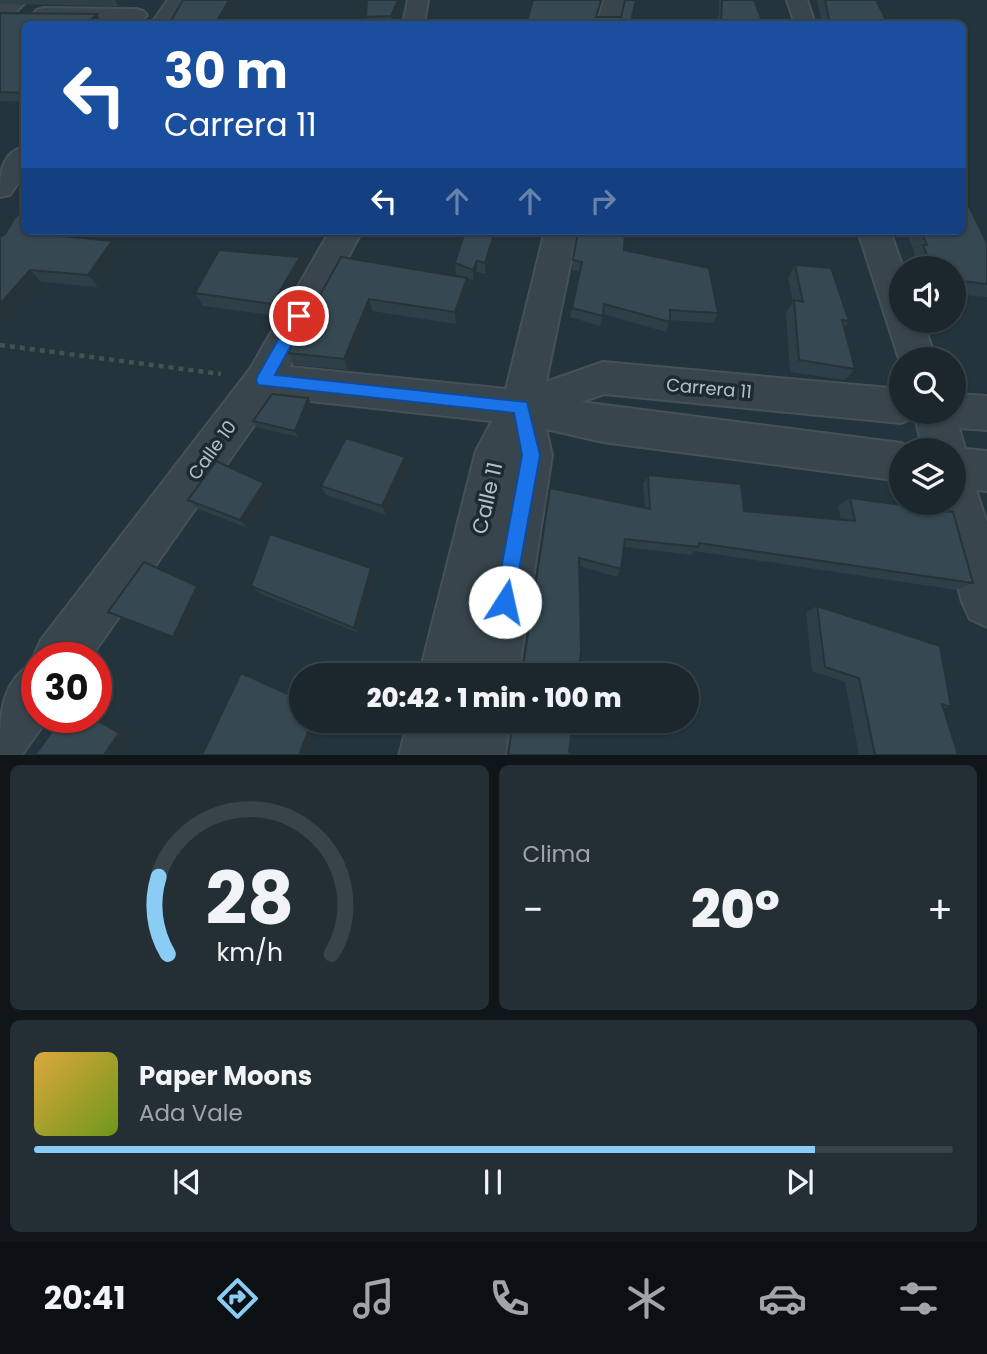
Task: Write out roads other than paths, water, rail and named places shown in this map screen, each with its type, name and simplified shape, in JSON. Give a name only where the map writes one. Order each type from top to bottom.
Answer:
[{"type":"street","points":[[163,21],[178,0]]},
{"type":"street","points":[[414,21],[418,0]]},
{"type":"street","points":[[609,21],[614,0]]},
{"type":"street","points":[[797,0],[804,21]]},
{"type":"street","points":[[7,10],[138,13]]},
{"type":"street","points":[[0,188],[21,159]]},
{"type":"street","name":"Calle 10","points":[[71,642],[264,380],[344,235]]},
{"type":"street","name":"Calle 11","points":[[449,663],[497,451],[522,407],[560,235]]},
{"type":"street","points":[[875,235],[889,276]]},
{"type":"street","name":"Carrera 11","points":[[522,407],[603,378],[889,405]]},
{"type":"street","name":"Carrera 11","points":[[264,380],[522,407],[603,424],[889,460]]},
{"type":"street","name":"Calle 11","points":[[494,663],[531,455],[522,407]]},
{"type":"street","points":[[966,412],[987,413]]},
{"type":"street","points":[[966,469],[987,471]]},
{"type":"street","points":[[962,515],[987,602]]},
{"type":"street","points":[[0,738],[21,710]]},
{"type":"street","points":[[427,755],[432,733]]},
{"type":"street","points":[[477,755],[482,733]]}]
